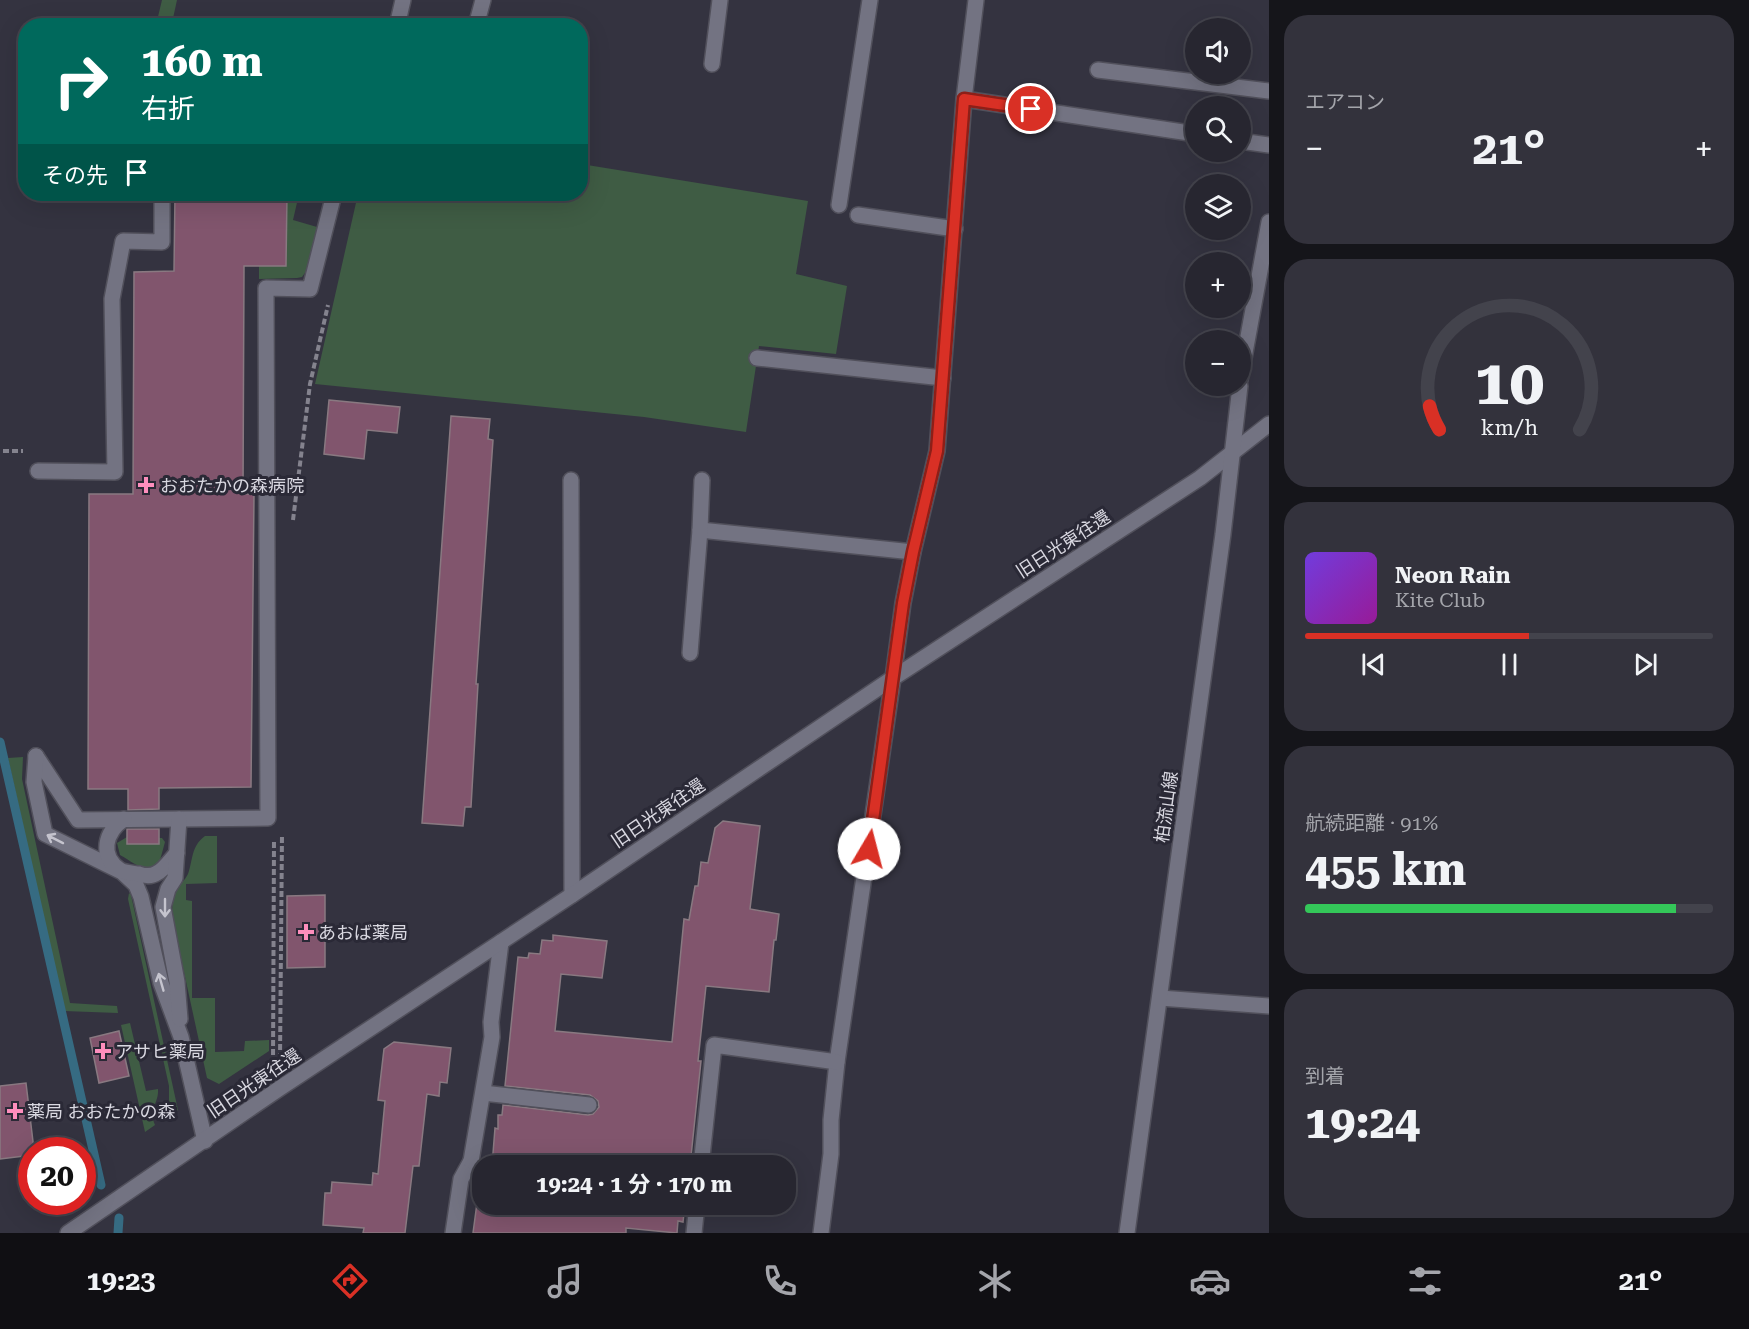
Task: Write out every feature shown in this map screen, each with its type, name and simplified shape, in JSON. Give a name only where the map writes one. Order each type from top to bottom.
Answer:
[{"type":"street","points":[[399,18],[403,0]]},
{"type":"street","points":[[478,18],[483,0]]},
{"type":"street","points":[[712,64],[720,0]]},
{"type":"street","points":[[839,205],[870,0]]},
{"type":"street","points":[[821,1233],[831,1154],[831,1120],[837,1062],[903,603],[937,451],[964,99],[976,0]]},
{"type":"street","points":[[1098,70],[1269,91]]},
{"type":"street","points":[[964,99],[1185,132]]},
{"type":"street","points":[[1251,143],[1269,145]]},
{"type":"street","points":[[38,471],[115,472],[112,299],[123,241],[162,242],[162,201]]},
{"type":"street","points":[[177,853],[159,873],[152,876],[122,872],[45,834],[33,782],[36,756],[78,820],[268,818],[266,288],[310,289],[332,201]]},
{"type":"street","points":[[858,215],[955,229]]},
{"type":"street","points":[[1249,330],[1269,222]]},
{"type":"street","points":[[757,358],[944,378]]},
{"type":"street","name":"柏流山線","points":[[1127,1233],[1223,534],[1239,396]]},
{"type":"street","name":"旧日光東往還","points":[[68,1233],[893,678],[1200,478],[1269,424]]},
{"type":"street","points":[[571,480],[572,895]]},
{"type":"street","points":[[690,653],[702,480]]},
{"type":"street","points":[[700,530],[913,552]]},
{"type":"street","points":[[124,819],[108,834],[108,852],[112,863],[136,885],[141,897],[161,983],[181,1037],[205,1141]]},
{"type":"street","points":[[179,819],[175,878],[168,889],[163,907],[177,982],[181,1037]]},
{"type":"street","points":[[453,1233],[461,1179],[471,1161],[483,1093],[492,1036],[491,1022],[501,942]]},
{"type":"street","points":[[1160,998],[1269,1006]]},
{"type":"street","points":[[702,1155],[714,1045],[837,1062]]},
{"type":"street","points":[[483,1093],[589,1105]]},
{"type":"street","points":[[694,1233],[696,1215]]},
{"type":"path","points":[[293,524],[310,384],[328,305]]},
{"type":"path","points":[[3,452],[25,452]]},
{"type":"path","points":[[276,1091],[282,829]]},
{"type":"path","points":[[274,836],[276,1091]]},
{"type":"green space","points":[[162,0],[177,0],[173,18],[158,18]]},
{"type":"green space","points":[[588,165],[808,201],[796,274],[847,286],[836,354],[759,346],[746,432],[644,417],[315,384],[356,201],[588,201]]},
{"type":"green space","points":[[287,201],[297,201],[293,220],[317,227],[307,270],[302,277],[297,278],[259,279],[259,266],[286,266]]},
{"type":"green space","points":[[23,757],[22,779],[70,1003],[117,1006],[118,1013],[64,1011],[8,758]]},
{"type":"green space","points":[[205,836],[217,836],[217,883],[186,884],[186,900],[192,901],[192,998],[215,998],[215,1052],[244,1051],[245,1041],[269,1040],[269,1051],[219,1084],[207,1078],[172,917],[175,893],[188,874],[197,844]]},
{"type":"green space","points":[[127,837],[162,838],[165,842],[159,864],[143,867],[120,855],[117,843]]},
{"type":"green space","points":[[129,893],[178,1110],[166,1118],[164,1114],[169,1101],[169,1086],[128,899]]},
{"type":"green space","points":[[130,1023],[146,1091],[158,1089],[153,1110],[155,1125],[145,1132],[121,1025]]},
{"type":"building","points":[[175,201],[287,201],[286,266],[244,266],[243,494],[254,494],[251,787],[159,788],[159,809],[128,810],[128,789],[88,789],[89,494],[133,494],[134,272],[174,271]]},
{"type":"building","points":[[329,400],[400,407],[397,433],[367,430],[364,459],[324,454]]},
{"type":"building","points":[[451,416],[490,419],[488,439],[493,440],[476,684],[478,684],[471,807],[465,807],[463,826],[422,823]]},
{"type":"building","points":[[723,821],[760,826],[750,909],[779,914],[769,992],[706,986],[691,1155],[493,1155],[495,1128],[498,1129],[498,1115],[502,1115],[503,1105],[588,1115],[593,1114],[599,1107],[598,1101],[590,1095],[505,1086],[518,957],[528,958],[529,953],[540,954],[542,940],[553,941],[553,935],[607,941],[602,978],[561,974],[555,1031],[672,1042],[684,919],[689,920],[695,886],[698,886],[701,862],[708,863],[715,828]]},
{"type":"building","points":[[127,829],[159,829],[159,844],[127,844]]},
{"type":"building","name":"あおば薬局","points":[[325,895],[325,967],[287,968],[287,896]]},
{"type":"building","name":"アサヒ薬局","points":[[119,1031],[129,1076],[99,1083],[90,1038]]},
{"type":"building","points":[[394,1042],[451,1048],[447,1083],[440,1082],[439,1096],[427,1094],[419,1166],[413,1166],[405,1233],[363,1233],[364,1228],[323,1225],[325,1193],[331,1193],[332,1182],[372,1185],[373,1173],[378,1174],[385,1101],[378,1100],[384,1049]]},
{"type":"building","name":"薬局 おおたかの森","points":[[26,1083],[32,1137],[18,1137],[18,1157],[0,1159],[0,1086]]},
{"type":"building","points":[[475,1215],[684,1215],[683,1222],[678,1221],[677,1233],[626,1228],[626,1233],[473,1233]]},
{"type":"waterway","points":[[0,742],[101,1185]]},
{"type":"waterway","points":[[118,1233],[119,1218]]},
{"type":"place","name":"おおたかの森病院","points":[[146,485]]},
{"type":"place","name":"あおば薬局","points":[[306,932]]},
{"type":"place","name":"アサヒ薬局","points":[[103,1051]]},
{"type":"place","name":"薬局 おおたかの森","points":[[15,1111]]},
{"type":"route","points":[[869,849],[903,603],[937,451],[964,99],[1031,109]]}]
